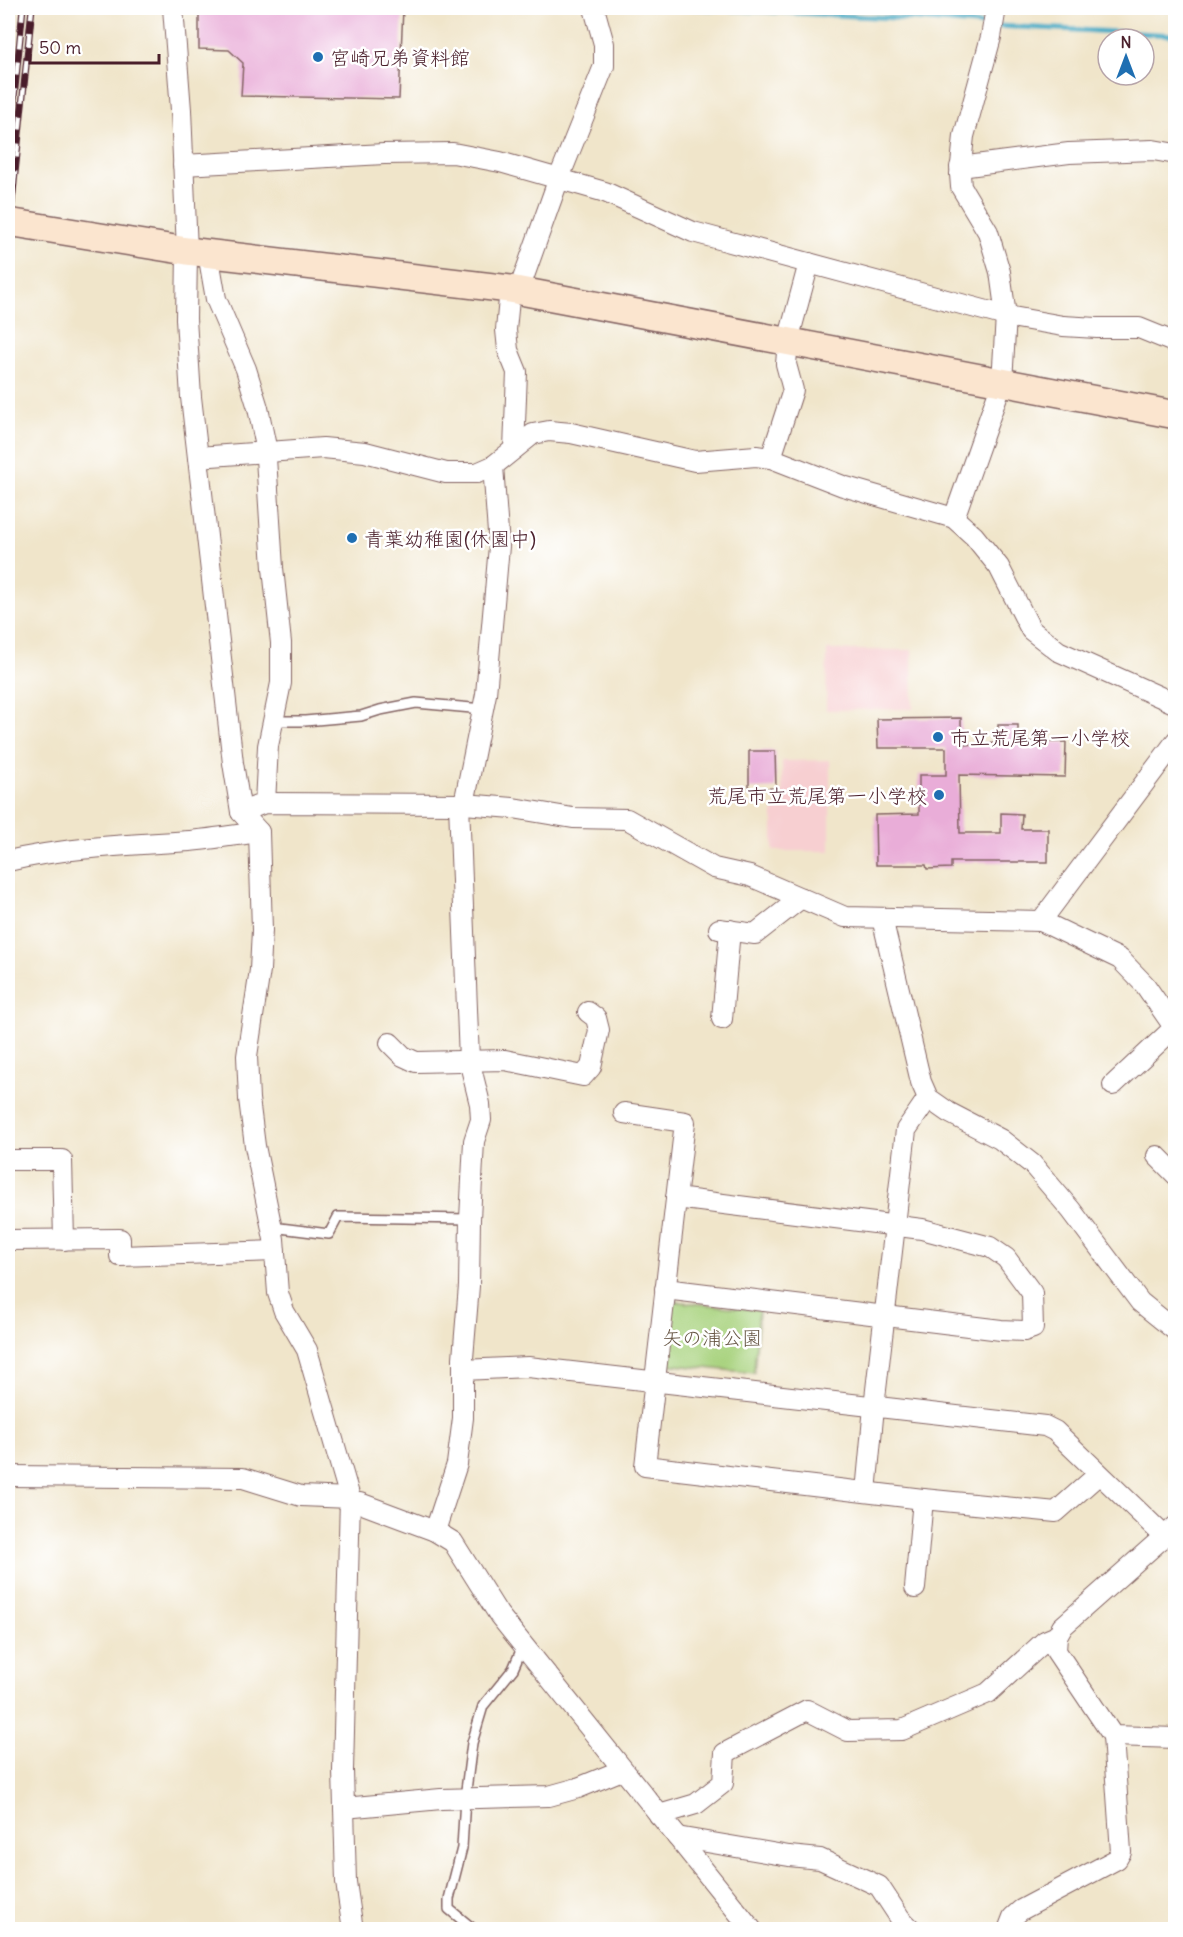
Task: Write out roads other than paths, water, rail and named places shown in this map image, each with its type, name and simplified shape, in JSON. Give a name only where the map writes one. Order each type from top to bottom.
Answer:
[{"type":"street","points":[[173,8],[183,165],[197,252],[246,369],[258,408],[266,451],[273,568],[281,643],[281,683],[268,746],[266,803]]},
{"type":"street","points":[[954,518],[1002,382],[1006,316],[1000,272],[988,232],[961,187],[960,167],[963,136],[991,38],[996,8]]},
{"type":"street","points":[[514,449],[517,372],[508,350],[506,330],[515,289],[604,66],[604,44],[594,9]]},
{"type":"street","points":[[960,167],[1069,153],[1153,150],[1176,154]]},
{"type":"street","points":[[183,165],[384,154],[453,153],[500,162],[605,192],[693,232],[1006,316],[1063,327],[1139,328],[1176,343]]},
{"type":"street","points":[[8,222],[197,252],[515,289],[1176,415]]},
{"type":"street","points":[[197,252],[186,319],[191,397],[233,763],[241,812],[259,832],[262,930],[260,970],[247,1056],[249,1099],[255,1146],[272,1227],[278,1293],[284,1311],[307,1350],[355,1501],[344,1770],[346,1882],[353,1929]]},
{"type":"street","points":[[771,458],[793,390],[786,364],[788,341],[809,264]]},
{"type":"street","points":[[198,457],[323,448],[365,452],[446,472],[477,472],[493,466],[533,434],[549,431],[695,461],[756,456],[771,458],[843,486],[954,518],[974,536],[999,567],[1031,630],[1058,651],[1176,704]]},
{"type":"street","points":[[435,1531],[457,1464],[463,1418],[463,1370],[469,1286],[474,1141],[481,1120],[480,1104],[469,1060],[462,804],[483,709],[499,546],[493,466]]},
{"type":"street","points":[[1041,921],[1176,741]]},
{"type":"street","points":[[241,812],[266,803],[462,804],[513,808],[573,818],[627,819],[714,868],[750,876],[845,917],[1041,921],[1120,959],[1145,985],[1175,1029],[1113,1084]]},
{"type":"street","points":[[8,861],[27,856],[121,845],[194,840],[259,832]]},
{"type":"street","points":[[722,1019],[724,930],[755,934],[801,898]]},
{"type":"street","points":[[882,918],[921,1082],[928,1098],[948,1112],[1000,1139],[1032,1164],[1071,1210],[1140,1302],[1176,1331]]},
{"type":"street","points":[[390,1043],[403,1056],[416,1062],[505,1060],[583,1076],[591,1067],[599,1030],[596,1018],[588,1012]]},
{"type":"street","points":[[866,1492],[906,1130],[928,1098]]},
{"type":"street","points":[[624,1113],[685,1122],[645,1466],[923,1499],[1056,1512],[1099,1474]]},
{"type":"street","points":[[8,1160],[62,1160],[64,1240]]},
{"type":"street","points":[[665,1289],[1001,1330],[1024,1331],[1033,1328],[1032,1293],[1006,1258],[990,1247],[922,1229],[676,1198]]},
{"type":"street","points":[[8,1240],[120,1239],[120,1256],[275,1251]]},
{"type":"street","points":[[463,1370],[528,1367],[1045,1426],[1055,1431],[1099,1474],[1170,1531],[1062,1627],[1057,1636],[1056,1651],[1113,1736],[1121,1852],[1117,1859],[1022,1910],[1013,1917],[1008,1929]]},
{"type":"street","points":[[8,1476],[243,1478],[301,1496],[355,1501],[435,1531],[453,1542],[499,1616],[752,1929]]},
{"type":"street","points":[[915,1588],[923,1499]]},
{"type":"street","points":[[659,1815],[696,1804],[723,1783],[725,1754],[807,1710],[848,1731],[902,1730],[988,1693],[1045,1641],[1057,1636]]},
{"type":"street","points":[[1113,1736],[1176,1738]]},
{"type":"street","points":[[344,1808],[441,1799],[549,1796],[578,1788],[622,1770]]},
{"type":"street","points":[[677,1837],[820,1859],[879,1886],[900,1918],[912,1929]]},
{"type":"lane","points":[[274,721],[362,716],[416,703],[483,709]]},
{"type":"lane","points":[[272,1227],[329,1234],[338,1217],[470,1219]]},
{"type":"lane","points":[[472,1928],[449,1909],[449,1899],[462,1848],[472,1743],[483,1706],[513,1669],[523,1646]]},
{"type":"waterway","points":[[693,8],[917,19],[988,25]]},
{"type":"waterway","points":[[997,26],[1176,35]]},
{"type":"railway","points":[[8,159],[23,8]]},
{"type":"railway","points":[[8,241],[32,8]]},
{"type":"place","name":"宮崎兄弟資料館","points":[[318,57]]},
{"type":"place","name":"青葉幼稚園(休園中)","points":[[352,538]]},
{"type":"place","name":"市立荒尾第一小学校","points":[[938,737]]},
{"type":"place","name":"荒尾市立荒尾第一小学校","points":[[939,795]]},
{"type":"park label","name":"矢の浦公園","points":[[712,1337]]}]
